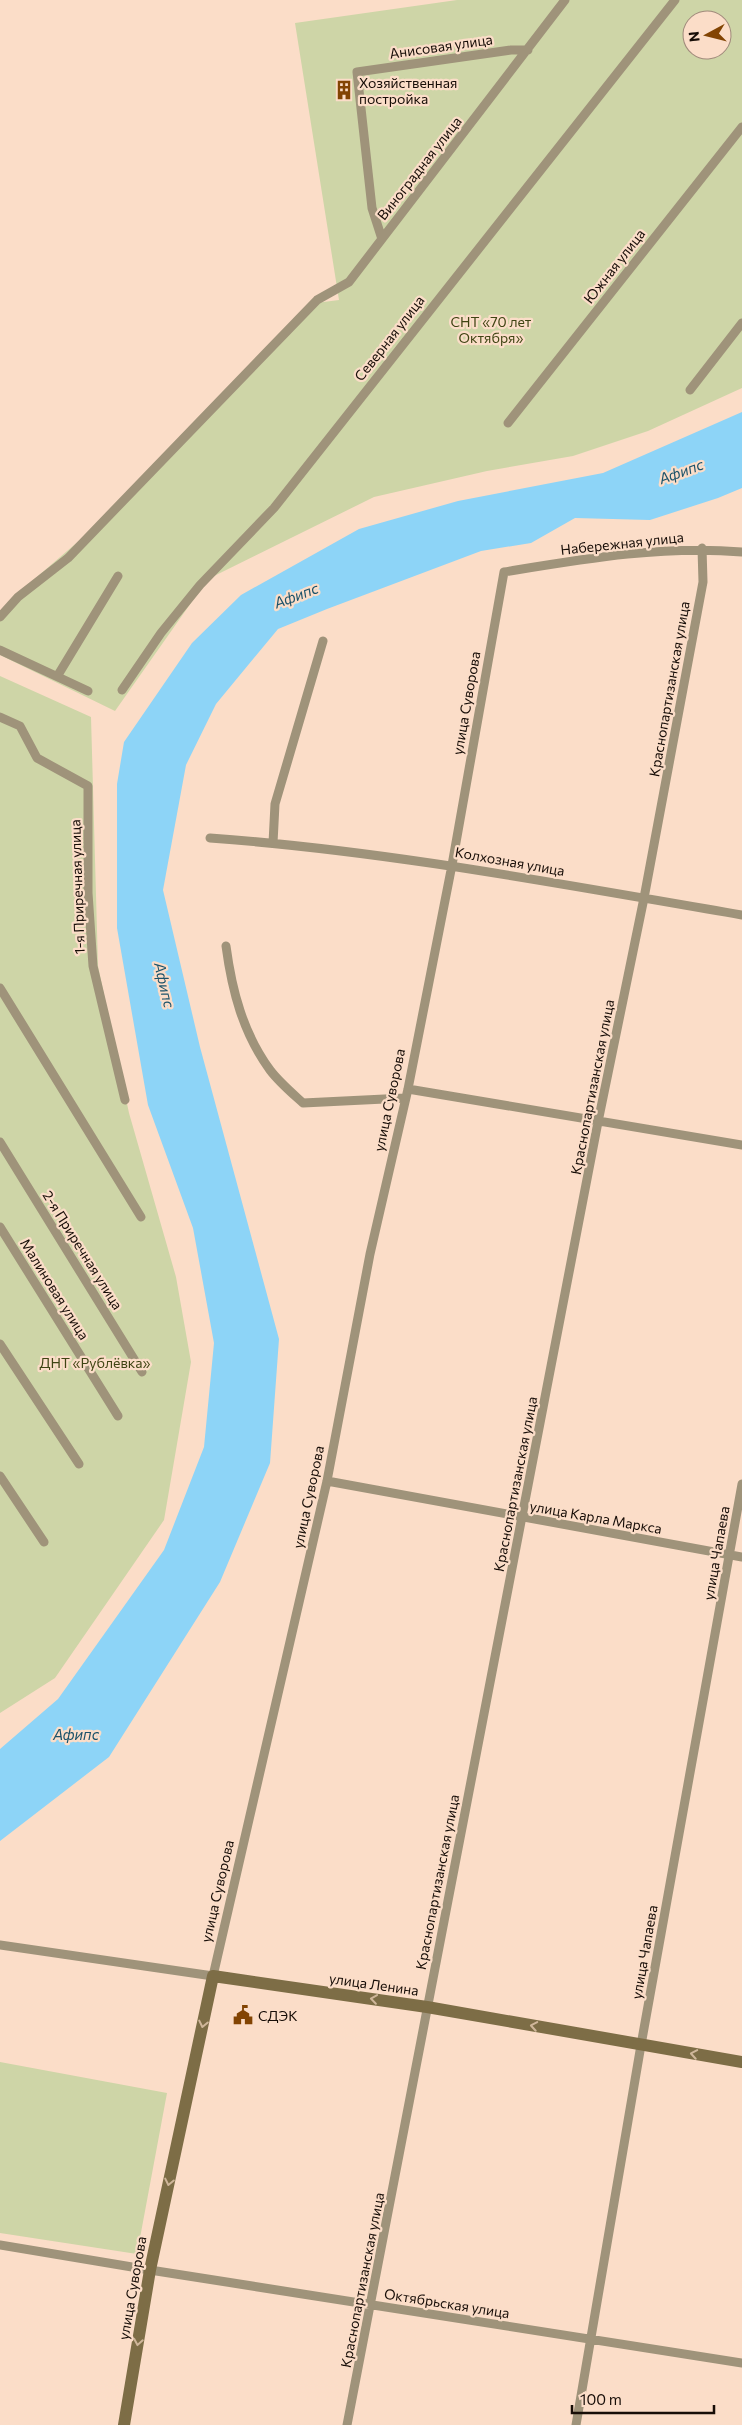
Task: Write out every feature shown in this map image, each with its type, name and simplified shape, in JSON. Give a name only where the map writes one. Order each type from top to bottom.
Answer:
[{"type":"street","name":"Виноградная улица","points":[[0,617],[18,597],[68,558],[317,300],[349,282],[565,0]]},
{"type":"street","name":"Северная улица","points":[[122,690],[161,633],[217,566],[241,545],[274,508],[674,0]]},
{"type":"street","name":"Анисовая улица","points":[[382,239],[372,208],[357,72],[512,50],[528,50]]},
{"type":"street","name":"Южная улица","points":[[508,423],[742,127]]},
{"type":"street","points":[[690,390],[742,323]]},
{"type":"street","name":"Набережная улица","points":[[504,572],[591,557],[702,548],[742,552]]},
{"type":"street","name":"Краснопартизанская улица","points":[[347,2425],[372,2304],[427,2007],[598,1122],[644,898],[703,582],[702,548]]},
{"type":"street","name":"улица Суворова","points":[[124,2425],[150,2270],[213,1976],[327,1481],[370,1254],[407,1094],[452,865],[504,572]]},
{"type":"street","points":[[58,675],[118,576]]},
{"type":"street","points":[[273,842],[276,804],[323,641]]},
{"type":"street","points":[[0,650],[58,675],[88,691]]},
{"type":"street","name":"1-я Приречная улица","points":[[0,718],[20,726],[37,758],[88,786],[88,893],[93,966],[124,1100]]},
{"type":"street","name":"Колхозная улица","points":[[210,838],[273,842],[452,865],[742,915]]},
{"type":"street","points":[[226,946],[230,978],[246,1032],[270,1071],[302,1103],[407,1094],[742,1145]]},
{"type":"street","points":[[0,988],[141,1217]]},
{"type":"street","name":"2-я Приречная улица","points":[[0,1142],[142,1372]]},
{"type":"street","name":"Малиновая улица","points":[[0,1226],[118,1416]]},
{"type":"street","points":[[0,1344],[79,1464]]},
{"type":"street","points":[[0,1476],[44,1542]]},
{"type":"street","name":"улица Карла Маркса","points":[[327,1481],[742,1557]]},
{"type":"street","name":"улица Чапаева","points":[[576,2425],[641,2045],[742,1484]]},
{"type":"street","name":"улица Ленина","points":[[0,1945],[427,2007],[742,2062]]},
{"type":"street","name":"Октябрьская улица","points":[[0,2244],[150,2270],[742,2363]]},
{"type":"green space","name":"СНТ «70 лет Октября»","points":[[457,0],[742,0],[742,388],[648,431],[573,456],[487,471],[374,497],[212,577],[205,583],[115,711],[0,655],[0,612],[16,595],[81,539],[308,304],[339,300],[295,23]]},
{"type":"green space","name":"ДНТ «Рублёвка»","points":[[0,676],[91,717],[98,966],[129,1113],[176,1277],[191,1362],[164,1520],[55,1678],[0,1713]]},
{"type":"green space","points":[[0,2062],[167,2093],[137,2254],[0,2233]]},
{"type":"water","name":"Афипс","points":[[742,412],[742,488],[718,498],[650,520],[575,518],[531,543],[481,551],[278,629],[216,704],[186,765],[163,890],[200,1047],[279,1339],[270,1463],[220,1582],[109,1757],[0,1841],[0,1749],[58,1699],[164,1550],[204,1447],[214,1343],[193,1228],[148,1105],[117,928],[117,784],[124,742],[192,643],[241,595],[359,529],[458,501],[603,473]]},
{"type":"place","name":"Хозяйственная постройка","points":[[344,90]]},
{"type":"place","name":"СДЭК","points":[[243,2015]]}]
